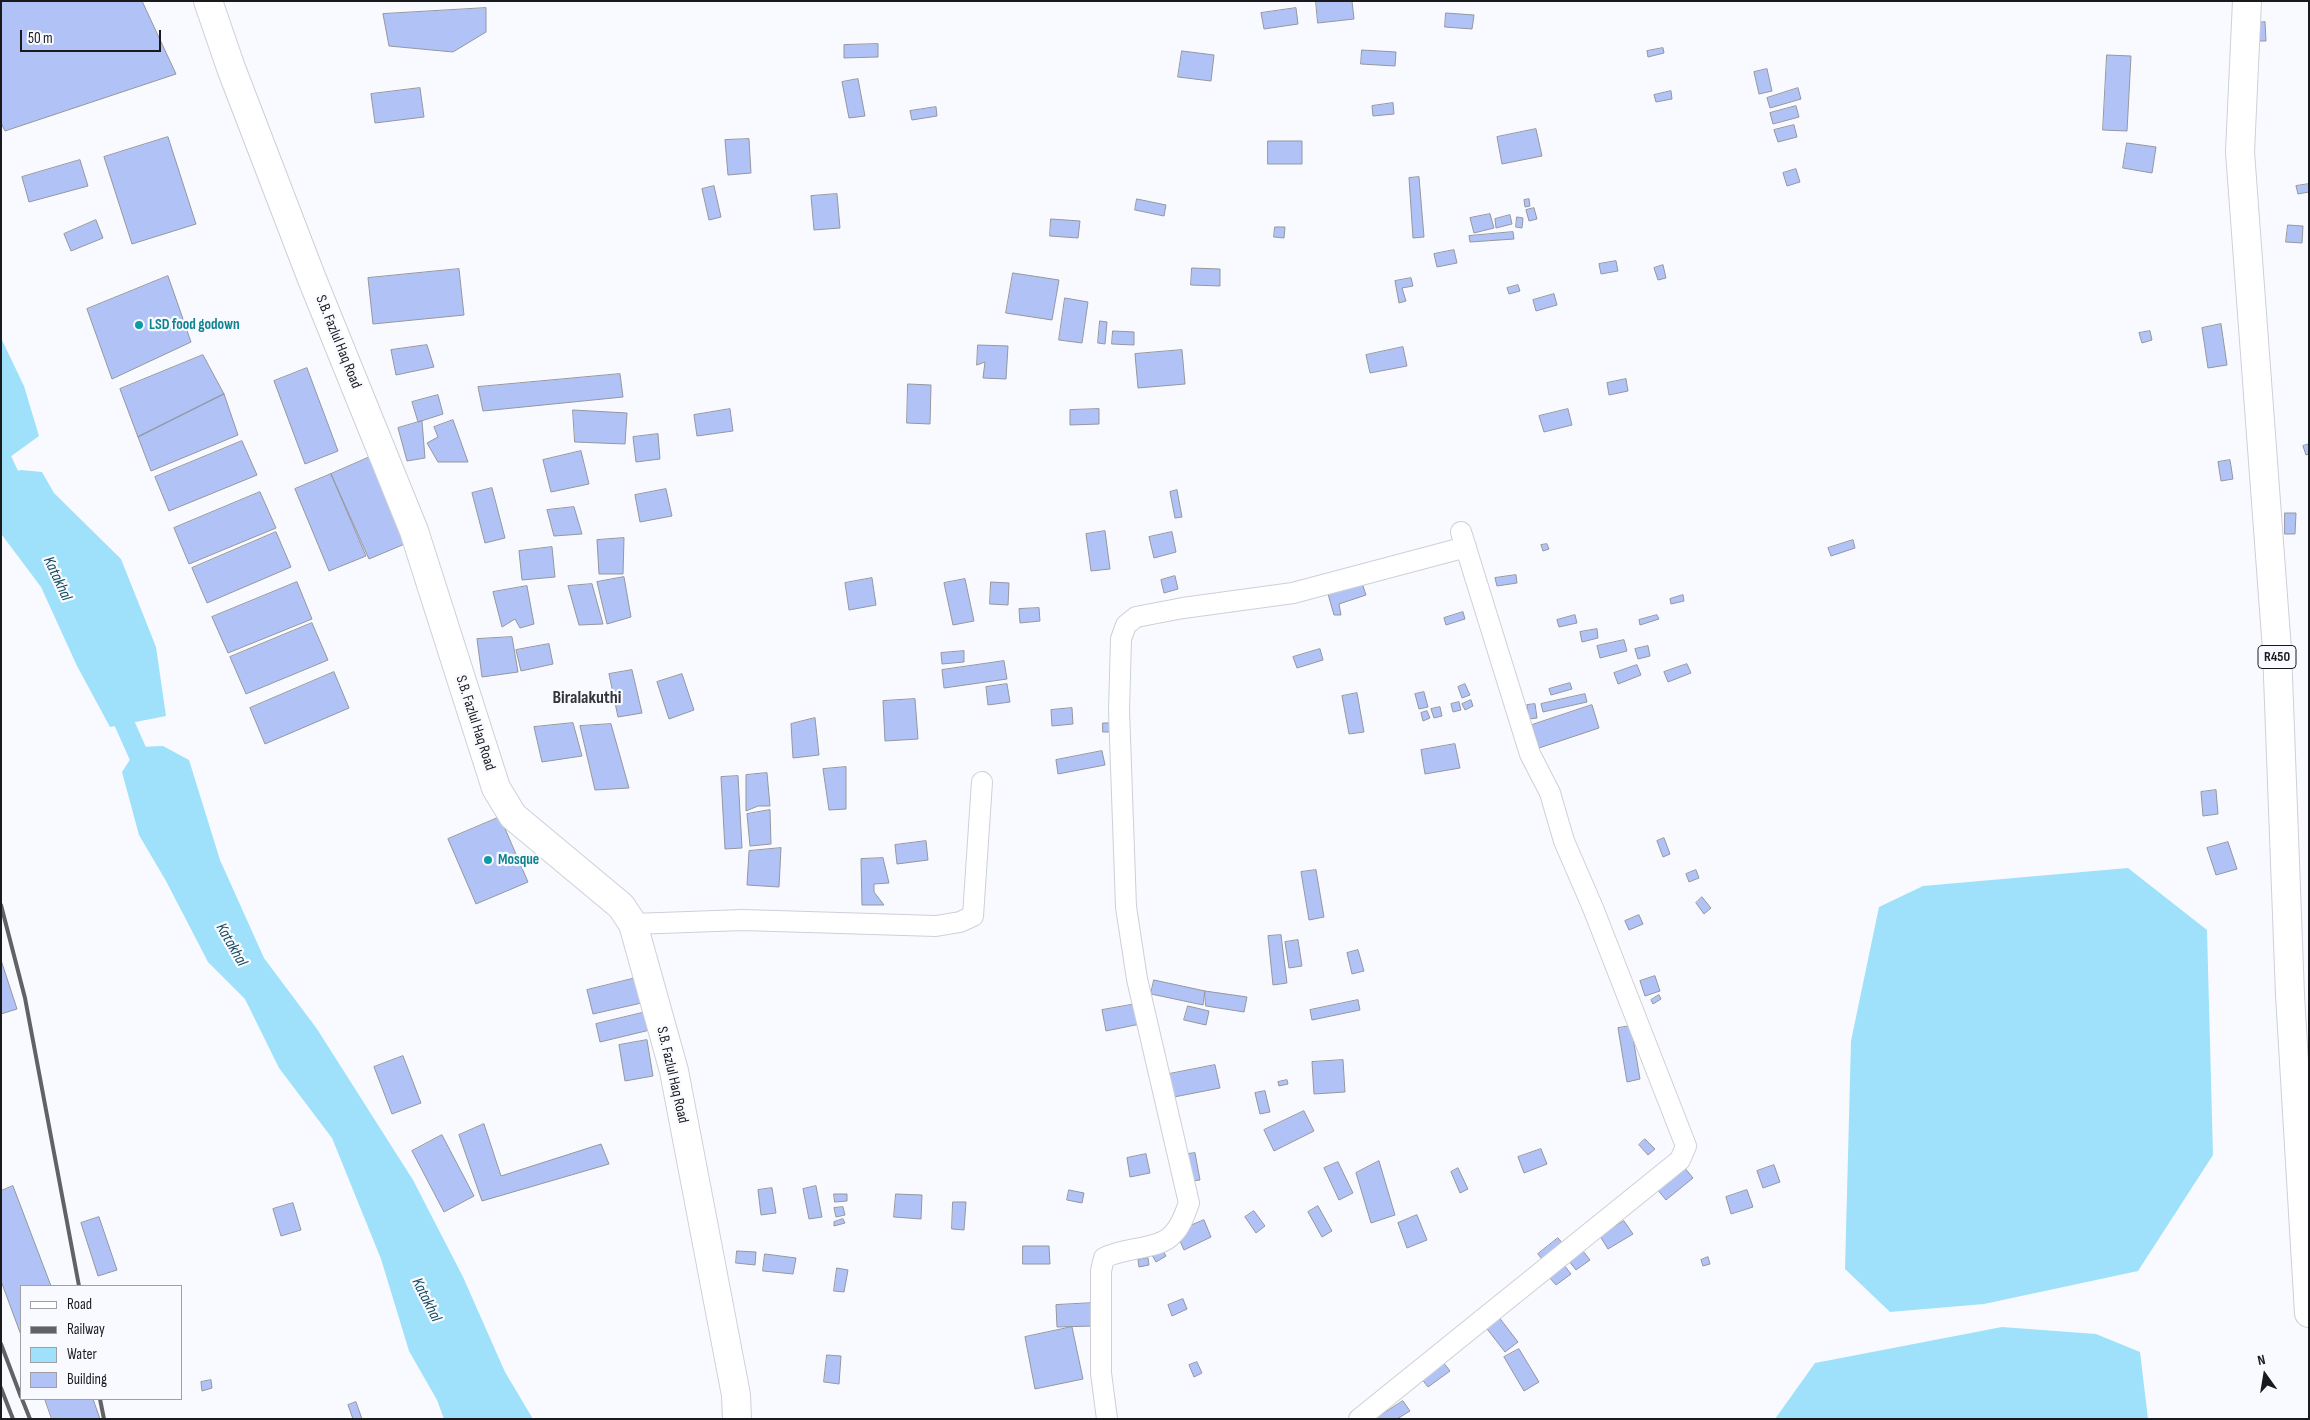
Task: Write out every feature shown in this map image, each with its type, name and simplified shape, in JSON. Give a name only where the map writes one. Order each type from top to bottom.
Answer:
[{"type":"main road","name":"S.B. Fazlul Haq Road","points":[[208,1],[231,68],[312,279],[414,531],[496,788],[513,816],[622,906],[633,924],[674,1071],[736,1395],[737,1419]]},
{"type":"main road","name":"R450","points":[[2247,1],[2241,160],[2277,650],[2290,995],[2309,1313]]},
{"type":"street","points":[[1107,1419],[1101,1373],[1101,1271],[1104,1258],[1112,1254],[1164,1242],[1179,1227],[1189,1203],[1137,979],[1126,907],[1118,710],[1121,639],[1126,625],[1136,617],[1294,592],[1464,539],[1530,754],[1550,793],[1564,841],[1593,908],[1686,1146],[1680,1160],[1359,1419]]},
{"type":"street","points":[[633,924],[743,920],[936,926],[960,922],[973,916],[982,782]]},
{"type":"water","points":[[1,338],[24,386],[39,436],[10,457],[1,457]]},
{"type":"water","points":[[21,470],[42,472],[54,493],[121,559],[156,647],[166,716],[110,727],[77,666],[41,587],[2,535],[1,475]]},
{"type":"water","points":[[163,746],[189,760],[220,860],[264,958],[317,1029],[413,1180],[463,1277],[505,1372],[533,1419],[444,1419],[437,1400],[409,1351],[381,1259],[332,1138],[279,1068],[245,999],[208,962],[166,881],[139,835],[122,772],[138,747]]},
{"type":"water","points":[[2128,868],[2207,930],[2213,1155],[2138,1271],[1984,1304],[1890,1312],[1845,1269],[1851,1041],[1879,907],[1923,886]]},
{"type":"water","points":[[2002,1327],[2096,1334],[2140,1352],[2148,1419],[1775,1419],[1815,1363]]},
{"type":"building","points":[[1,1],[142,1],[176,74],[5,131],[1,123]]},
{"type":"building","points":[[1316,1],[1352,1],[1354,19],[1318,23]]},
{"type":"building","points":[[486,8],[486,32],[453,52],[389,46],[383,14]]},
{"type":"building","points":[[1296,8],[1298,24],[1264,29],[1261,13]]},
{"type":"building","points":[[1446,13],[1474,15],[1472,29],[1445,27]]},
{"type":"building","points":[[2265,22],[2266,41],[2259,41],[2258,23]]},
{"type":"building","points":[[878,44],[878,57],[844,58],[844,45]]},
{"type":"building","points":[[1663,48],[1664,53],[1648,57],[1647,51]]},
{"type":"building","points":[[1362,50],[1396,52],[1395,66],[1361,64]]},
{"type":"building","points":[[1182,51],[1214,55],[1211,81],[1178,77]]},
{"type":"building","points":[[2107,55],[2131,56],[2127,131],[2103,130]]},
{"type":"building","points":[[1767,69],[1772,91],[1759,94],[1754,72]]},
{"type":"building","points":[[858,79],[865,116],[849,118],[842,82]]},
{"type":"building","points":[[420,88],[424,117],[375,123],[371,94]]},
{"type":"building","points":[[1798,88],[1801,99],[1770,108],[1767,98]]},
{"type":"building","points":[[1671,91],[1672,99],[1656,102],[1654,95]]},
{"type":"building","points":[[1393,103],[1394,114],[1373,116],[1372,106]]},
{"type":"building","points":[[1796,106],[1799,117],[1773,124],[1770,113]]},
{"type":"building","points":[[936,107],[937,116],[912,120],[910,111]]},
{"type":"building","points":[[1794,125],[1797,137],[1778,142],[1774,130]]},
{"type":"building","points":[[1536,129],[1542,156],[1502,164],[1497,137]]},
{"type":"building","points":[[168,137],[196,224],[132,244],[104,157]]},
{"type":"building","points":[[749,139],[751,173],[728,175],[725,140]]},
{"type":"building","points":[[1268,141],[1302,141],[1302,164],[1268,164]]},
{"type":"building","points":[[2127,143],[2156,147],[2152,173],[2123,168]]},
{"type":"building","points":[[80,160],[88,186],[29,202],[22,177]]},
{"type":"building","points":[[1796,169],[1800,182],[1787,186],[1783,173]]},
{"type":"building","points":[[1419,177],[1424,237],[1413,238],[1409,178]]},
{"type":"building","points":[[2309,184],[2309,192],[2298,194],[2296,186]]},
{"type":"building","points":[[714,186],[721,217],[709,220],[702,189]]},
{"type":"building","points":[[837,194],[840,228],[814,230],[811,196]]},
{"type":"building","points":[[1137,199],[1166,205],[1164,216],[1135,210]]},
{"type":"building","points":[[1529,199],[1530,206],[1525,207],[1524,200]]},
{"type":"building","points":[[1534,208],[1537,219],[1529,221],[1526,210]]},
{"type":"building","points":[[1490,214],[1494,228],[1474,233],[1470,218]]},
{"type":"building","points":[[1510,215],[1512,224],[1496,228],[1495,219]]},
{"type":"building","points":[[1517,217],[1523,218],[1522,228],[1516,227]]},
{"type":"building","points":[[1051,219],[1080,221],[1078,238],[1050,236]]},
{"type":"building","points":[[96,220],[103,238],[71,251],[64,234]]},
{"type":"building","points":[[2288,225],[2303,226],[2302,243],[2286,242]]},
{"type":"building","points":[[1275,227],[1285,227],[1284,238],[1274,237]]},
{"type":"building","points":[[1513,232],[1514,239],[1470,242],[1469,236]]},
{"type":"building","points":[[1454,250],[1457,263],[1437,267],[1434,254]]},
{"type":"building","points":[[1616,261],[1618,271],[1601,274],[1599,264]]},
{"type":"building","points":[[1663,265],[1666,278],[1658,280],[1654,268]]},
{"type":"building","points":[[1192,268],[1220,269],[1220,286],[1191,285]]},
{"type":"building","points":[[459,269],[464,315],[373,324],[368,278]]},
{"type":"building","points":[[1013,273],[1059,280],[1052,320],[1006,313]]},
{"type":"building","name":"LSD food godown","points":[[168,276],[191,342],[112,379],[87,309]]},
{"type":"building","points":[[1411,278],[1413,286],[1402,288],[1406,301],[1399,303],[1395,281]]},
{"type":"building","points":[[1518,285],[1520,291],[1509,294],[1507,288]]},
{"type":"building","points":[[1554,294],[1557,305],[1536,311],[1533,300]]},
{"type":"building","points":[[1065,298],[1088,302],[1082,343],[1059,340]]},
{"type":"building","points":[[1100,321],[1107,322],[1105,344],[1098,343]]},
{"type":"building","points":[[2221,324],[2227,365],[2208,368],[2202,328]]},
{"type":"building","points":[[1113,331],[1134,332],[1134,345],[1112,344]]},
{"type":"building","points":[[2150,331],[2152,340],[2142,343],[2139,333]]},
{"type":"building","points":[[427,345],[434,367],[396,375],[391,350]]},
{"type":"building","points":[[978,345],[1008,346],[1006,379],[983,378],[985,362],[977,365]]},
{"type":"building","points":[[1403,347],[1407,366],[1370,373],[1366,355]]},
{"type":"building","points":[[1182,350],[1185,384],[1138,388],[1135,354]]},
{"type":"building","points":[[203,355],[224,394],[138,437],[120,389]]},
{"type":"building","points":[[307,368],[338,451],[305,464],[274,381]]},
{"type":"building","points":[[620,374],[623,397],[483,411],[478,387]]},
{"type":"building","points":[[1626,379],[1628,391],[1609,395],[1607,383]]},
{"type":"building","points":[[908,384],[931,385],[930,424],[907,423]]},
{"type":"building","points":[[224,394],[238,435],[151,471],[138,437]]},
{"type":"building","points":[[438,395],[443,414],[418,422],[412,402]]},
{"type":"building","points":[[730,409],[733,431],[697,436],[694,415]]},
{"type":"building","points":[[1099,409],[1099,424],[1070,425],[1070,410]]},
{"type":"building","points":[[1568,409],[1572,425],[1544,432],[1539,416]]},
{"type":"building","points":[[573,410],[627,413],[625,444],[575,442]]},
{"type":"building","points":[[453,420],[468,462],[438,462],[427,443],[438,437],[434,427]]},
{"type":"building","points":[[422,421],[425,458],[407,461],[398,428]]},
{"type":"building","points":[[658,434],[660,459],[636,462],[633,437]]},
{"type":"building","points":[[242,441],[257,475],[169,511],[155,477]]},
{"type":"building","points":[[2309,444],[2309,454],[2306,455],[2303,446]]},
{"type":"building","points":[[581,451],[589,484],[551,492],[543,460]]},
{"type":"building","points":[[370,457],[407,543],[369,559],[331,474]]},
{"type":"building","points":[[2230,460],[2233,479],[2221,481],[2218,462]]},
{"type":"building","points":[[331,474],[366,556],[329,571],[295,489]]},
{"type":"building","points":[[492,488],[505,538],[485,543],[472,493]]},
{"type":"building","points":[[666,489],[672,516],[640,522],[635,495]]},
{"type":"building","points":[[1177,490],[1182,517],[1175,518],[1170,492]]},
{"type":"building","points":[[260,492],[276,528],[189,564],[174,528]]},
{"type":"building","points":[[574,507],[582,534],[554,536],[547,510]]},
{"type":"building","points":[[2285,513],[2296,513],[2295,534],[2285,534]]},
{"type":"building","points":[[1105,531],[1110,569],[1091,571],[1086,534]]},
{"type":"building","points":[[276,532],[291,567],[207,603],[192,568]]},
{"type":"building","points":[[1172,532],[1176,552],[1154,558],[1149,537]]},
{"type":"building","points":[[624,538],[623,574],[599,574],[597,540]]},
{"type":"building","points":[[1853,540],[1855,548],[1831,556],[1828,548]]},
{"type":"building","points":[[1547,544],[1549,549],[1543,551],[1541,545]]},
{"type":"building","points":[[552,547],[555,577],[522,580],[519,551]]},
{"type":"building","points":[[1516,575],[1517,583],[1497,586],[1495,578]]},
{"type":"building","points":[[1175,576],[1178,589],[1164,593],[1161,580]]},
{"type":"building","points":[[624,577],[631,617],[607,624],[597,582]]},
{"type":"building","points":[[872,578],[876,605],[849,610],[845,583]]},
{"type":"building","points":[[965,579],[974,621],[953,625],[944,583]]},
{"type":"building","points":[[297,582],[312,619],[228,653],[212,617]]},
{"type":"building","points":[[991,582],[1009,583],[1008,605],[990,604]]},
{"type":"building","points":[[1362,583],[1366,595],[1339,604],[1341,615],[1334,615],[1328,594]]},
{"type":"building","points":[[592,584],[603,624],[579,625],[568,586]]},
{"type":"building","points":[[527,586],[534,624],[520,628],[515,619],[502,627],[493,592]]},
{"type":"building","points":[[1683,595],[1684,601],[1671,604],[1670,599]]},
{"type":"building","points":[[1039,608],[1040,621],[1020,623],[1019,609]]},
{"type":"building","points":[[1463,612],[1465,619],[1446,625],[1444,618]]},
{"type":"building","points":[[1575,615],[1577,623],[1559,627],[1557,620]]},
{"type":"building","points":[[1657,615],[1659,619],[1640,625],[1639,620]]},
{"type":"building","points":[[312,623],[328,660],[246,694],[230,657]]},
{"type":"building","points":[[1597,629],[1598,638],[1582,642],[1580,632]]},
{"type":"building","points":[[512,637],[518,672],[482,677],[477,639]]},
{"type":"building","points":[[1624,640],[1627,651],[1600,658],[1597,646]]},
{"type":"building","points":[[549,644],[553,664],[521,671],[516,650]]},
{"type":"building","points":[[1648,646],[1650,656],[1638,659],[1635,649]]},
{"type":"building","points":[[1320,649],[1323,660],[1297,668],[1293,657]]},
{"type":"building","points":[[964,651],[964,662],[942,664],[941,653]]},
{"type":"building","points":[[1004,661],[1007,679],[944,688],[942,670]]},
{"type":"building","points":[[1687,664],[1691,673],[1668,682],[1664,672]]},
{"type":"building","points":[[1637,665],[1641,675],[1618,684],[1614,673]]},
{"type":"building","points":[[632,670],[642,713],[618,717],[609,674]]},
{"type":"building","points":[[334,672],[349,708],[265,744],[250,708]]},
{"type":"building","points":[[682,674],[694,710],[669,719],[657,682]]},
{"type":"building","points":[[1570,683],[1572,689],[1551,695],[1549,689]]},
{"type":"building","points":[[1007,684],[1010,702],[988,705],[986,687]]},
{"type":"building","points":[[1465,684],[1470,695],[1462,698],[1458,687]]},
{"type":"building","points":[[1424,692],[1428,707],[1419,709],[1415,694]]},
{"type":"building","points":[[1357,693],[1364,732],[1349,734],[1342,696]]},
{"type":"building","points":[[1585,694],[1587,702],[1543,712],[1541,704]]},
{"type":"building","points":[[915,699],[918,739],[885,741],[883,701]]},
{"type":"building","points":[[1471,700],[1473,706],[1465,710],[1462,704]]},
{"type":"building","points":[[1459,702],[1461,710],[1453,712],[1451,704]]},
{"type":"building","points":[[1535,704],[1537,718],[1529,719],[1527,705]]},
{"type":"building","points":[[1592,705],[1599,728],[1539,748],[1532,725]]},
{"type":"building","points":[[1440,707],[1442,716],[1434,718],[1431,709]]},
{"type":"building","points":[[1072,708],[1073,724],[1052,726],[1051,710]]},
{"type":"building","points":[[1427,711],[1430,718],[1423,721],[1421,713]]},
{"type":"building","points":[[815,718],[819,755],[793,758],[791,724]]},
{"type":"building","points":[[573,723],[582,756],[542,762],[534,727]]},
{"type":"building","points":[[1103,723],[1110,723],[1110,732],[1103,732]]},
{"type":"building","points":[[611,724],[629,788],[595,790],[580,726]]},
{"type":"building","points":[[1455,744],[1460,768],[1425,774],[1421,750]]},
{"type":"building","points":[[1102,751],[1105,765],[1058,774],[1056,760]]},
{"type":"building","points":[[846,767],[846,809],[829,810],[823,769]]},
{"type":"building","points":[[767,773],[770,806],[758,806],[746,811],[746,775]]},
{"type":"building","points":[[738,776],[742,848],[725,849],[721,777]]},
{"type":"building","points":[[2216,790],[2218,814],[2203,816],[2201,792]]},
{"type":"building","points":[[770,810],[771,844],[750,846],[747,814]]},
{"type":"building","name":"Mosque","points":[[500,817],[528,882],[476,904],[448,839]]},
{"type":"building","points":[[1664,838],[1670,854],[1663,857],[1657,841]]},
{"type":"building","points":[[926,841],[928,860],[897,864],[895,845]]},
{"type":"building","points":[[2228,842],[2237,869],[2216,875],[2207,848]]},
{"type":"building","points":[[781,848],[779,887],[747,885],[749,851]]},
{"type":"building","points":[[883,858],[889,883],[874,884],[874,892],[884,905],[862,905],[861,859]]},
{"type":"building","points":[[1316,870],[1324,917],[1309,920],[1301,872]]},
{"type":"building","points":[[1696,870],[1699,878],[1689,882],[1686,874]]},
{"type":"building","points":[[1702,897],[1711,908],[1704,914],[1696,903]]},
{"type":"building","points":[[1639,915],[1643,924],[1629,930],[1625,921]]},
{"type":"building","points":[[1281,935],[1287,983],[1273,985],[1268,936]]},
{"type":"building","points":[[1298,940],[1302,966],[1289,968],[1285,942]]},
{"type":"building","points":[[1358,950],[1364,971],[1352,974],[1347,953]]},
{"type":"building","points":[[1,960],[17,1009],[1,1014]]},
{"type":"building","points":[[1655,976],[1660,991],[1645,996],[1640,981]]},
{"type":"building","points":[[640,977],[646,1002],[593,1014],[587,990]]},
{"type":"building","points":[[1154,980],[1205,991],[1203,1005],[1151,994]]},
{"type":"building","points":[[1205,991],[1247,997],[1244,1012],[1206,1006]]},
{"type":"building","points":[[1659,995],[1661,999],[1653,1004],[1651,1000]]},
{"type":"building","points":[[1358,1000],[1360,1010],[1312,1020],[1310,1010]]},
{"type":"building","points":[[1142,1003],[1145,1023],[1106,1031],[1102,1010]]},
{"type":"building","points":[[1188,1006],[1209,1011],[1206,1025],[1184,1020]]},
{"type":"building","points":[[646,1012],[650,1030],[600,1042],[596,1024]]},
{"type":"building","points":[[1631,1026],[1640,1079],[1627,1082],[1618,1028]]},
{"type":"building","points":[[647,1040],[653,1076],[625,1081],[619,1045]]},
{"type":"building","points":[[403,1056],[421,1103],[392,1114],[374,1067]]},
{"type":"building","points":[[1343,1060],[1345,1092],[1314,1094],[1312,1062]]},
{"type":"building","points":[[1215,1065],[1220,1088],[1174,1097],[1169,1074]]},
{"type":"building","points":[[1287,1080],[1288,1084],[1279,1086],[1278,1082]]},
{"type":"building","points":[[1265,1091],[1270,1112],[1260,1114],[1255,1093]]},
{"type":"building","points":[[1304,1111],[1314,1131],[1274,1151],[1264,1130]]},
{"type":"building","points":[[484,1124],[501,1176],[601,1144],[609,1164],[482,1201],[459,1135]]},
{"type":"building","points":[[442,1135],[474,1196],[444,1212],[412,1151]]},
{"type":"building","points":[[1645,1139],[1655,1149],[1648,1155],[1639,1145]]},
{"type":"building","points":[[1541,1149],[1547,1164],[1524,1173],[1518,1157]]},
{"type":"building","points":[[1195,1153],[1200,1180],[1192,1181],[1188,1154]]},
{"type":"building","points":[[1146,1154],[1150,1173],[1130,1177],[1127,1158]]},
{"type":"building","points":[[1379,1161],[1395,1215],[1371,1223],[1356,1173]]},
{"type":"building","points":[[1338,1162],[1353,1193],[1339,1200],[1324,1168]]},
{"type":"building","points":[[1774,1165],[1780,1182],[1763,1188],[1757,1171]]},
{"type":"building","points":[[1684,1167],[1693,1178],[1666,1200],[1657,1189]]},
{"type":"building","points":[[1458,1168],[1468,1189],[1460,1193],[1451,1172]]},
{"type":"building","points":[[13,1186],[51,1285],[20,1285],[20,1332],[1,1281],[1,1191]]},
{"type":"building","points":[[816,1186],[822,1217],[809,1219],[803,1189]]},
{"type":"building","points":[[772,1188],[776,1213],[761,1215],[758,1190]]},
{"type":"building","points":[[1069,1190],[1084,1193],[1082,1203],[1067,1200]]},
{"type":"building","points":[[1747,1190],[1753,1207],[1731,1214],[1726,1197]]},
{"type":"building","points":[[834,1194],[847,1194],[847,1201],[835,1202]]},
{"type":"building","points":[[896,1194],[922,1195],[921,1219],[894,1217]]},
{"type":"building","points":[[953,1202],[966,1202],[964,1230],[952,1229]]},
{"type":"building","points":[[293,1203],[301,1230],[281,1236],[273,1209]]},
{"type":"building","points":[[1318,1206],[1332,1231],[1322,1237],[1308,1212]]},
{"type":"building","points":[[843,1207],[845,1215],[836,1217],[834,1208]]},
{"type":"building","points":[[1254,1211],[1265,1226],[1256,1233],[1245,1217]]},
{"type":"building","points":[[1417,1215],[1427,1240],[1407,1248],[1398,1223]]},
{"type":"building","points":[[99,1217],[117,1270],[98,1276],[81,1223]]},
{"type":"building","points":[[843,1219],[845,1223],[834,1226],[834,1222]]},
{"type":"building","points":[[1204,1220],[1211,1237],[1184,1250],[1176,1232]]},
{"type":"building","points":[[1624,1221],[1633,1234],[1608,1249],[1600,1236]]},
{"type":"building","points":[[1558,1238],[1565,1246],[1545,1263],[1538,1254]]},
{"type":"building","points":[[1023,1246],[1049,1246],[1050,1264],[1023,1264]]},
{"type":"building","points":[[1162,1249],[1166,1256],[1156,1262],[1152,1255]]},
{"type":"building","points":[[737,1251],[756,1252],[755,1265],[736,1263]]},
{"type":"building","points":[[1583,1251],[1590,1260],[1576,1270],[1569,1261]]},
{"type":"building","points":[[765,1254],[796,1258],[793,1274],[763,1271]]},
{"type":"building","points":[[1708,1257],[1710,1264],[1703,1266],[1701,1260]]},
{"type":"building","points":[[1148,1258],[1149,1265],[1139,1267],[1138,1260]]},
{"type":"building","points":[[1564,1265],[1571,1274],[1556,1285],[1549,1277]]},
{"type":"building","points":[[837,1268],[848,1270],[844,1292],[834,1291]]},
{"type":"building","points":[[1183,1299],[1187,1309],[1172,1316],[1168,1305]]},
{"type":"building","points":[[1093,1303],[1094,1326],[1057,1327],[1056,1305]]},
{"type":"building","points":[[1498,1316],[1518,1342],[1505,1352],[1484,1325]]},
{"type":"building","points":[[1072,1327],[1083,1379],[1035,1389],[1025,1337]]},
{"type":"building","points":[[1519,1349],[1539,1382],[1524,1391],[1504,1357]]},
{"type":"building","points":[[827,1355],[841,1356],[839,1384],[824,1382]]},
{"type":"building","points":[[1197,1362],[1202,1373],[1194,1377],[1189,1365]]},
{"type":"building","points":[[1443,1362],[1450,1371],[1428,1387],[1421,1378]]},
{"type":"building","points":[[211,1380],[212,1388],[202,1391],[201,1382]]},
{"type":"building","points":[[45,1400],[93,1400],[100,1419],[52,1419]]},
{"type":"building","points":[[1403,1401],[1410,1411],[1397,1419],[1375,1419]]},
{"type":"building","points":[[356,1402],[362,1419],[353,1419],[348,1405]]},
{"type":"waterway","name":"Katakhal","points":[[1,458],[19,497]]},
{"type":"waterway","name":"Katakhal","points":[[114,700],[147,774]]},
{"type":"railway","points":[[1,905],[25,998],[79,1285]]},
{"type":"railway","points":[[1,1344],[20,1394]]},
{"type":"railway","points":[[1,1388],[13,1419]]},
{"type":"railway","points":[[22,1400],[30,1419]]},
{"type":"railway","points":[[100,1400],[104,1419]]},
{"type":"place","name":"LSD food godown","points":[[139,325]]},
{"type":"place","name":"Mosque","points":[[488,860]]},
{"type":"district","name":"Biralakuthi","points":[[587,698]]}]
